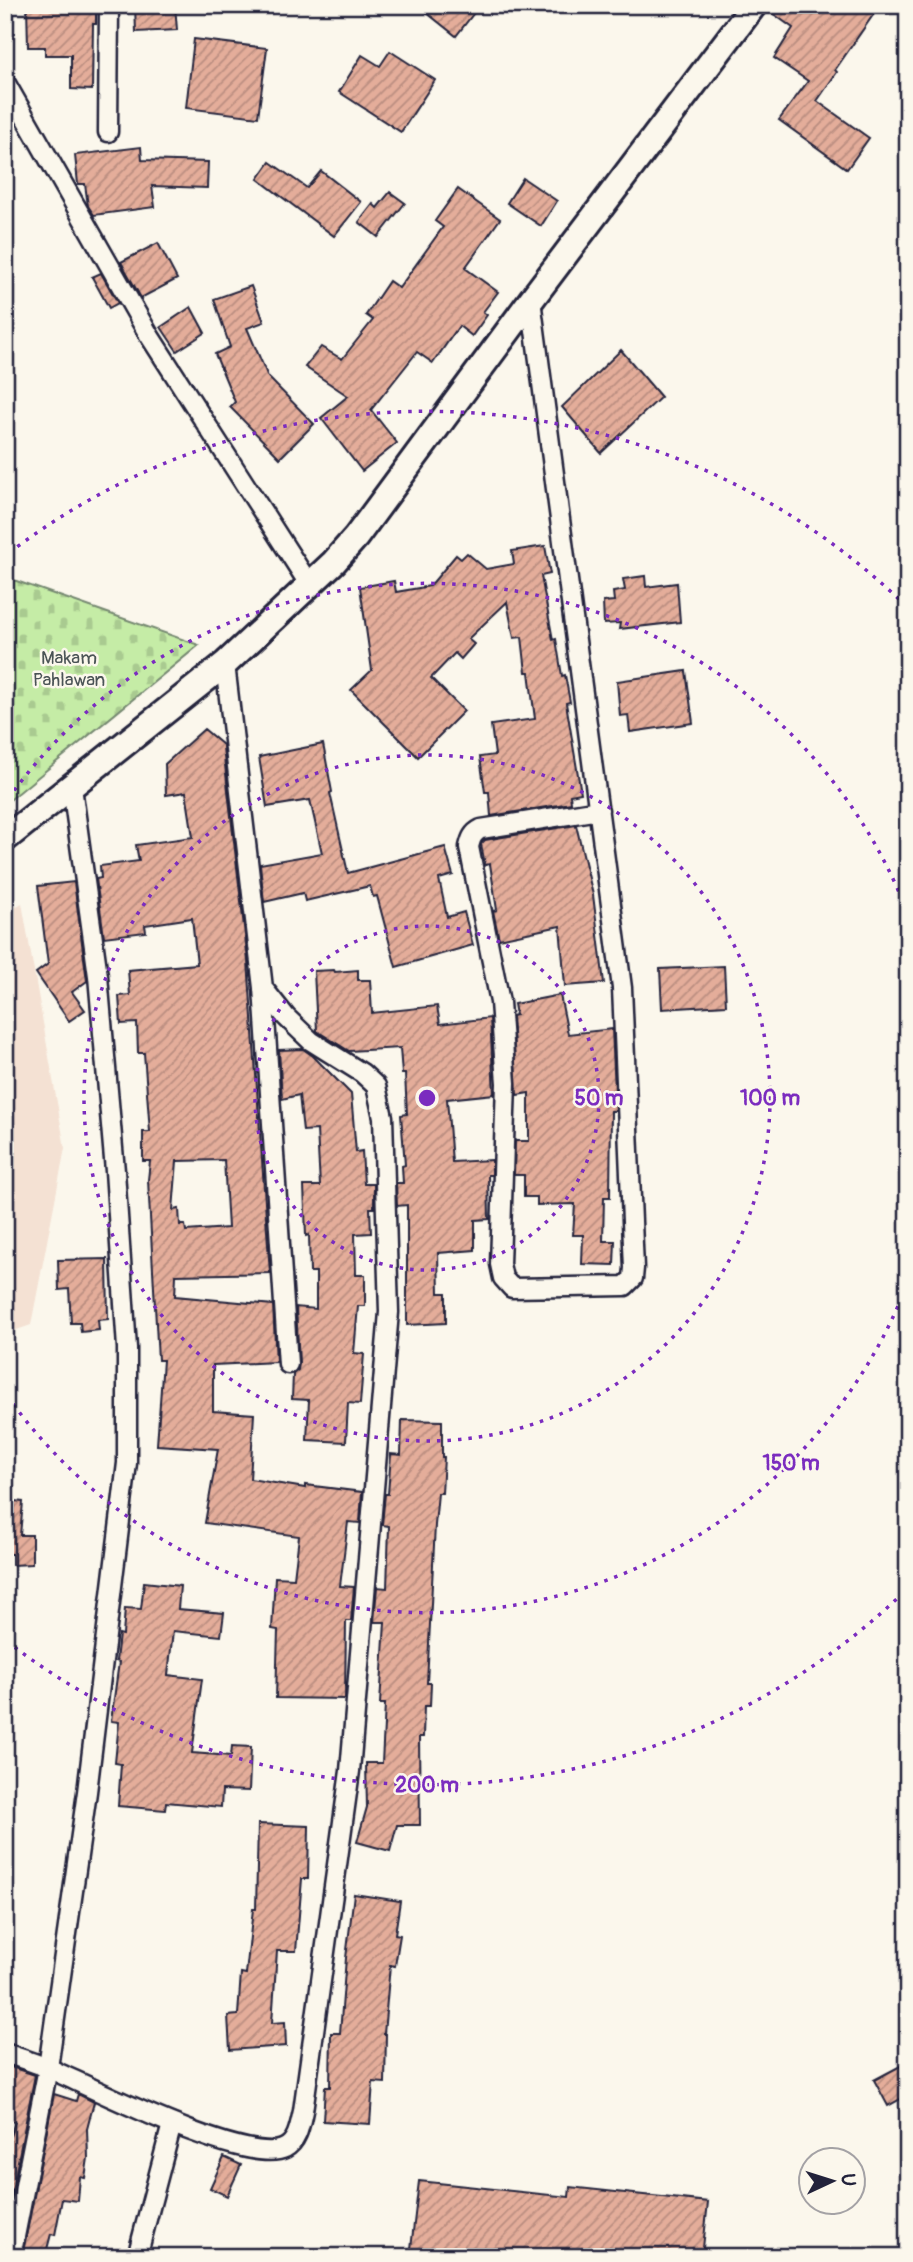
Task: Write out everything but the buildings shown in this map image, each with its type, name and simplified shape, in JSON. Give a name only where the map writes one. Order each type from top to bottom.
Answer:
[{"type":"main road","points":[[5,839],[225,664],[334,562],[356,537],[745,8]]},
{"type":"street","points":[[108,132],[109,5]]},
{"type":"street","points":[[5,82],[149,335],[309,584]]},
{"type":"street","points":[[531,300],[599,810],[622,988],[634,1240],[633,1278],[625,1286],[512,1288],[502,1278],[500,1264],[506,1083],[500,1002],[468,847],[475,832],[481,829],[599,810]]},
{"type":"street","points":[[225,664],[263,988],[288,1364]]},
{"type":"street","points":[[11,2257],[48,2068],[87,1792],[127,1463],[127,1348],[115,1171],[98,976],[72,787]]},
{"type":"street","points":[[5,2053],[48,2068],[172,2124],[212,2139],[258,2150],[274,2150],[286,2148],[299,2133],[350,1770],[388,1326],[383,1117],[376,1086],[362,1073],[311,1041],[286,1017],[263,988]]},
{"type":"street","points":[[137,2257],[172,2124]]},
{"type":"shaded area","points":[[22,903],[65,1148],[31,1325],[5,1334],[5,913]]},
{"type":"green space","name":"Makam Pahlawan","points":[[5,577],[199,645],[5,804]]}]
